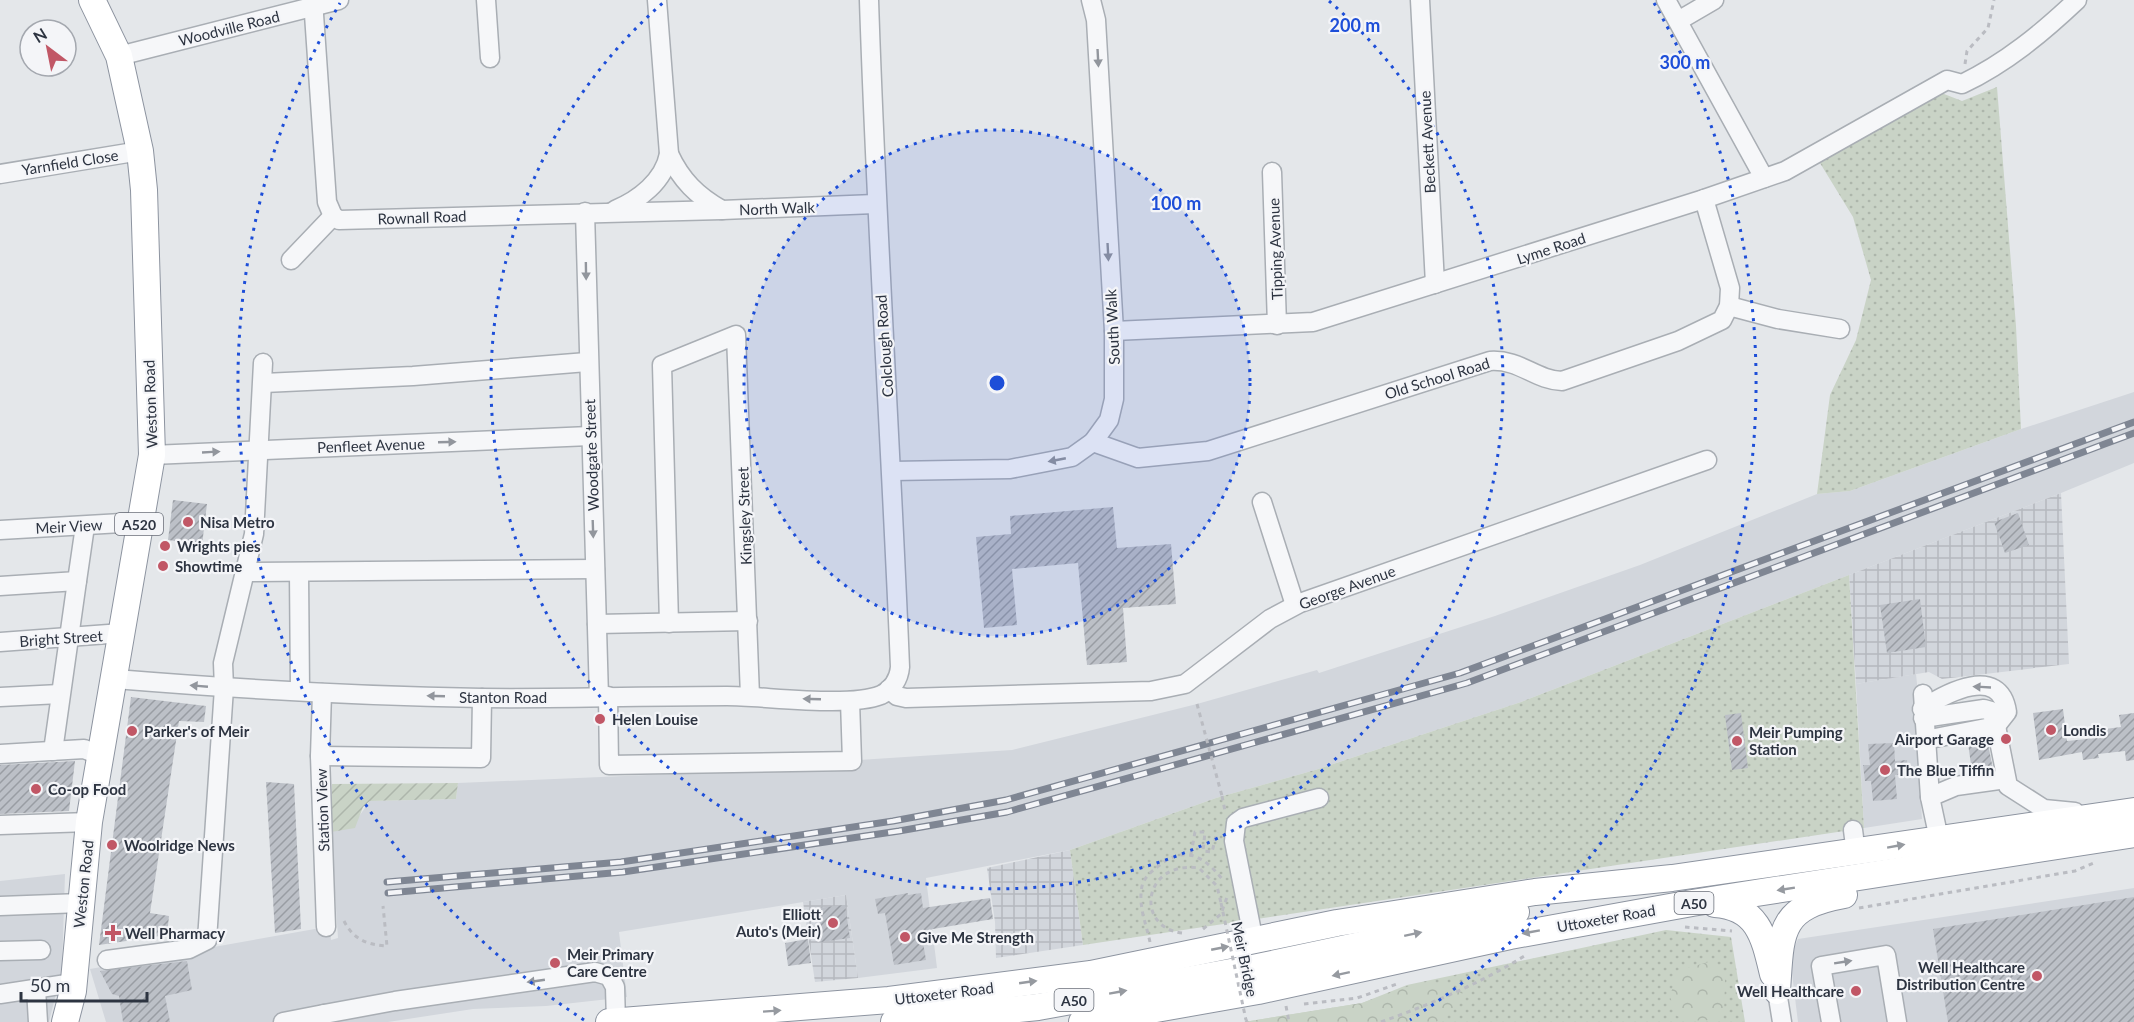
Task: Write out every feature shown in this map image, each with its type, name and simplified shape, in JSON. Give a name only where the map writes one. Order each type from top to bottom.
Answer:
[{"type":"highway","name":"Weston Road","points":[[65,1022],[73,987],[89,822],[152,455],[144,190],[140,151],[119,56],[92,0]]},
{"type":"highway","name":"A50","points":[[894,1022],[1038,1007],[1253,968],[1672,878],[1855,842],[1939,839],[2134,811]]},
{"type":"highway","name":"Uttoxeter Road","points":[[1082,1022],[1279,986],[1510,936],[1692,903],[2064,847],[2134,834]]},
{"type":"highway","points":[[1777,991],[1780,950],[1786,926],[1797,911],[1816,900],[1906,884],[2064,847]]},
{"type":"highway","name":"Uttoxeter Road","points":[[609,1022],[889,1000],[1091,974],[1337,923],[1535,892],[1672,878]]},
{"type":"highway","points":[[1692,903],[1728,905],[1745,910],[1767,947],[1777,991]]},
{"type":"highway","name":"Weston Road","points":[[73,987],[84,1022]]},
{"type":"street","name":"Woodville Road","points":[[119,56],[314,4],[339,0]]},
{"type":"street","points":[[486,0],[490,58]]},
{"type":"street","name":"North Walk","points":[[610,212],[625,206],[651,188],[667,167],[669,154],[657,0]]},
{"type":"street","name":"Colclough Road","points":[[868,0],[875,204],[892,471],[901,524],[900,667],[899,675],[889,689]]},
{"type":"street","name":"South Walk","points":[[892,471],[1010,469],[1072,457],[1094,442],[1109,420],[1114,399],[1114,332],[1096,20],[1091,0]]},
{"type":"street","name":"Beckett Avenue","points":[[1420,0],[1434,284]]},
{"type":"street","points":[[1666,0],[1764,178]]},
{"type":"street","points":[[1678,21],[1714,0]]},
{"type":"street","points":[[1962,84],[1982,74],[2033,41],[2078,0]]},
{"type":"street","points":[[291,260],[333,216],[327,202],[314,4]]},
{"type":"street","name":"Lyme Road","points":[[1114,332],[1313,322],[1764,178],[1820,153],[1947,80],[1962,84]]},
{"type":"street","name":"Yarnfield Close","points":[[0,174],[140,151]]},
{"type":"street","name":"North Walk","points":[[669,154],[681,177],[706,201],[722,210],[875,204]]},
{"type":"street","name":"Tipping Avenue","points":[[1272,172],[1277,325]]},
{"type":"street","points":[[1704,199],[1730,288],[1729,306],[1778,319],[1840,328]]},
{"type":"street","name":"Rownall Road","points":[[333,216],[339,220],[722,210]]},
{"type":"street","name":"Woodgate Street","points":[[585,212],[587,362],[597,624],[609,765],[852,761],[850,701]]},
{"type":"street","name":"Old School Road","points":[[1094,442],[1137,458],[1208,451],[1490,361],[1515,362],[1551,381],[1562,381],[1678,341],[1722,320],[1729,306]]},
{"type":"street","name":"Kingsley Street","points":[[669,622],[662,366],[736,335],[750,696]]},
{"type":"street","points":[[264,383],[413,376],[587,362]]},
{"type":"street","points":[[107,960],[189,949],[207,940],[224,688],[223,663],[254,534],[264,383],[263,363]]},
{"type":"street","name":"Penfleet Avenue","points":[[152,455],[590,436]]},
{"type":"street","name":"George Avenue","points":[[889,689],[897,696],[906,698],[1165,689],[1185,684],[1270,619],[1295,605],[1707,460]]},
{"type":"street","points":[[1262,502],[1295,605]]},
{"type":"street","name":"Meir View","points":[[0,530],[139,522]]},
{"type":"street","points":[[53,751],[67,638],[85,526]]},
{"type":"street","points":[[246,572],[595,569]]},
{"type":"street","points":[[299,573],[300,691]]},
{"type":"street","points":[[0,586],[77,581]]},
{"type":"street","points":[[597,624],[748,621]]},
{"type":"street","name":"Bright Street","points":[[0,642],[122,633]]},
{"type":"street","name":"Stanton Road","points":[[115,679],[224,688],[482,698],[750,696],[850,701],[881,695],[889,689]]},
{"type":"street","points":[[1923,707],[1946,693],[1966,687],[1989,687],[1999,691],[2005,700],[2007,712],[1996,726],[1925,740]]},
{"type":"street","name":"Station View","points":[[322,693],[320,756],[326,927]]},
{"type":"street","points":[[0,697],[60,694]]},
{"type":"street","points":[[320,756],[481,758],[482,698]]},
{"type":"street","points":[[1923,707],[1991,711],[2008,786],[2044,809],[2098,816]]},
{"type":"street","points":[[1923,707],[1930,796],[1939,839]]},
{"type":"street","points":[[0,754],[84,749],[102,756]]},
{"type":"street","points":[[1930,796],[1956,786],[2006,778]]},
{"type":"street","points":[[1264,939],[1234,840],[1236,823],[1243,818],[1319,798]]},
{"type":"street","points":[[0,825],[89,822]]},
{"type":"street","points":[[0,906],[81,903]]},
{"type":"street","points":[[0,951],[41,950]]},
{"type":"street","points":[[1831,1022],[1821,966],[1886,955],[1897,1022]]},
{"type":"street","points":[[283,1022],[324,1018],[595,972],[609,976],[615,987],[616,1022]]},
{"type":"street","points":[[0,994],[73,987]]},
{"type":"street","points":[[36,989],[38,1022]]},
{"type":"street","points":[[1777,991],[1782,1022]]},
{"type":"path","points":[[1962,84],[1967,51],[1988,28],[1994,0]]},
{"type":"path","points":[[1197,704],[1222,796]]},
{"type":"path","points":[[1191,854],[1195,832],[1205,832],[1203,851],[1212,852],[1214,836]]},
{"type":"path","points":[[1153,961],[1140,906],[1142,885],[1152,871],[1170,858],[1191,854],[1209,863],[1223,880],[1227,891],[1226,903],[1221,914],[1208,925],[1194,931]]},
{"type":"path","points":[[1852,910],[2075,871],[2095,863]]},
{"type":"path","name":"Meir Bridge","points":[[1185,933],[1172,932],[1163,925],[1152,908],[1152,888],[1158,879],[1176,868],[1199,868],[1217,886],[1246,1021]]},
{"type":"path","points":[[342,913],[356,938],[375,946],[387,946],[383,906]]},
{"type":"path","points":[[1679,926],[1735,931],[1758,929]]},
{"type":"path","points":[[1381,1022],[1417,1009],[1502,970],[1533,951],[1511,956]]},
{"type":"path","points":[[1289,1022],[1286,1004],[1324,1003],[1357,998],[1402,982]]},
{"type":"path","points":[[1239,1013],[1251,1011]]},
{"type":"shaded area","points":[[2134,392],[2134,463],[2061,493],[1521,702],[1315,770],[1216,798],[1070,850],[926,878],[937,968],[858,978],[846,895],[619,932],[627,997],[546,1006],[473,1009],[388,1022],[106,1022],[90,969],[326,927],[330,927],[331,940],[338,938],[331,832],[357,819],[370,801],[456,799],[458,783],[858,766],[859,760],[1012,750],[1197,704],[1317,670],[1319,673],[1495,616],[1640,565],[1817,494],[1850,491],[2021,429]]},
{"type":"shaded area","points":[[2061,493],[2069,664],[1942,679],[1929,672],[1856,684],[1849,575]]},
{"type":"shaded area","points":[[1916,674],[1922,733],[1917,741],[1922,819],[1864,828],[1856,684]]},
{"type":"shaded area","points":[[1070,850],[1083,945],[996,958],[995,922],[987,868]]},
{"type":"shaded area","points":[[65,874],[62,969],[49,1022],[0,1022],[0,881]]},
{"type":"shaded area","points":[[2134,888],[2134,1022],[1798,1022],[1790,957],[1798,939]]},
{"type":"shaded area","points":[[846,895],[858,978],[815,982],[803,902]]},
{"type":"green space","points":[[1997,87],[2016,326],[2021,429],[1850,491],[1817,494],[1830,395],[1856,340],[1871,280],[1853,217],[1820,163],[1939,92],[1962,101]]},
{"type":"green space","points":[[1849,575],[1864,828],[1083,945],[1070,850],[1216,798],[1315,770],[1521,702]]},
{"type":"green space","points":[[458,783],[456,799],[370,801],[363,807],[355,828],[331,832],[332,784]]},
{"type":"green space","points":[[1666,930],[1731,937],[1745,1022],[1244,1022],[1362,1003],[1407,985]]},
{"type":"green space","points":[[1712,961],[1721,967],[1725,980],[1724,1016],[1701,1020],[1677,1016],[1670,997],[1677,971]]},
{"type":"green space","points":[[1415,984],[1445,985],[1465,995],[1452,1012],[1436,1022],[1244,1022],[1362,1003]]},
{"type":"building","name":"Nisa Metro","points":[[173,500],[207,504],[202,545],[168,540]]},
{"type":"building","points":[[1113,507],[1117,548],[1171,544],[1176,604],[1123,608],[1127,662],[1087,665],[1078,563],[1012,569],[1017,625],[984,628],[976,537],[1011,534],[1010,516]]},
{"type":"building","points":[[2018,513],[2029,545],[2005,553],[1994,522]]},
{"type":"building","points":[[1920,599],[1926,647],[1887,653],[1880,605]]},
{"type":"building","points":[[131,697],[206,706],[204,722],[179,721],[150,913],[169,916],[167,935],[99,945]]},
{"type":"building","points":[[2063,709],[2067,741],[2106,737],[2105,729],[2121,727],[2119,715],[2134,713],[2134,760],[2126,761],[2125,751],[2098,754],[2099,758],[2083,760],[2082,752],[2039,760],[2033,713]]},
{"type":"building","name":"Meir Pumping Station","points":[[1741,713],[1748,768],[1732,770],[1725,715]]},
{"type":"building","points":[[1987,739],[1993,769],[1972,772],[1968,743]]},
{"type":"building","name":"The Blue Tiffin","points":[[1894,743],[1895,761],[1907,760],[1908,774],[1895,775],[1897,799],[1873,801],[1871,781],[1865,781],[1863,765],[1870,765],[1868,744]]},
{"type":"building","name":"Co-op Food","points":[[75,761],[69,811],[0,814],[0,765]]},
{"type":"building","points":[[266,782],[294,784],[301,929],[275,933]]},
{"type":"building","points":[[908,893],[908,895],[921,893],[923,908],[990,898],[993,919],[921,931],[926,960],[894,965],[885,913],[878,914],[875,899]]},
{"type":"building","name":"Well Healthcare Distribution Centre","points":[[2134,897],[2134,1022],[1948,1022],[1933,929]]},
{"type":"building","name":"Elliott Auto's (Meir)","points":[[845,905],[850,938],[821,942],[817,908]]},
{"type":"building","points":[[808,939],[811,963],[788,966],[785,943]]},
{"type":"building","points":[[187,961],[192,990],[165,996],[170,1022],[123,1022],[119,996],[112,994],[100,971]]},
{"type":"railway","points":[[387,882],[621,862],[893,821],[1006,800],[1460,673],[2134,422]]},
{"type":"railway","points":[[388,893],[623,872],[899,831],[1007,812],[1467,683],[2134,433]]},
{"type":"place","name":"Nisa Metro","points":[[188,522]]},
{"type":"place","name":"Wrights pies","points":[[165,546]]},
{"type":"place","name":"Showtime","points":[[163,566]]},
{"type":"place","name":"Helen Louise","points":[[600,719]]},
{"type":"place","name":"Londis","points":[[2051,730]]},
{"type":"place","name":"Parker's of Meir","points":[[132,731]]},
{"type":"place","name":"Airport Garage","points":[[2006,739]]},
{"type":"place","name":"Meir Pumping Station","points":[[1737,741]]},
{"type":"place","name":"The Blue Tiffin","points":[[1885,770]]},
{"type":"place","name":"Co-op Food","points":[[36,789]]},
{"type":"place","name":"Woolridge News","points":[[112,845]]},
{"type":"place","name":"Elliott Auto's (Meir)","points":[[833,923]]},
{"type":"place","name":"Well Pharmacy","points":[[113,933]]},
{"type":"place","name":"Give Me Strength","points":[[905,937]]},
{"type":"place","name":"Meir Primary Care Centre","points":[[555,963]]},
{"type":"place","name":"Well Healthcare Distribution Centre","points":[[2037,976]]},
{"type":"place","name":"Well Healthcare","points":[[1856,991]]}]
